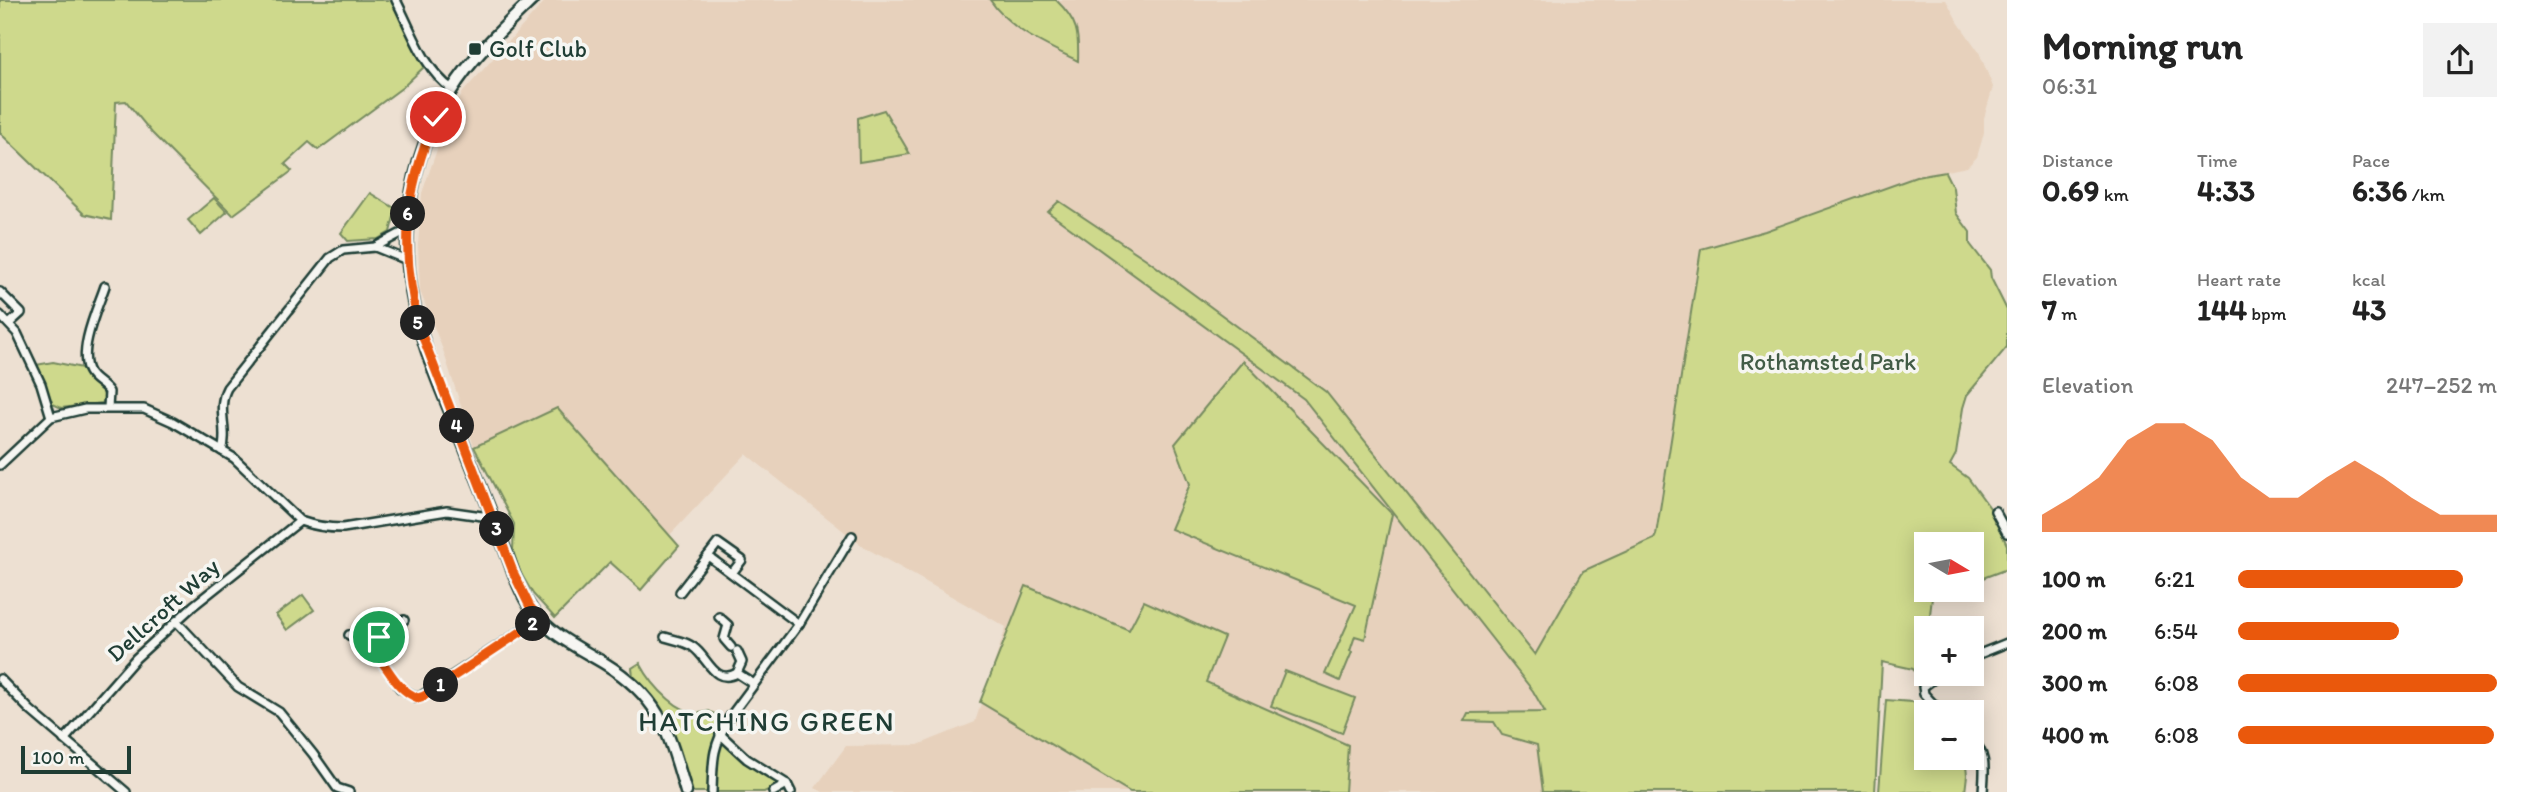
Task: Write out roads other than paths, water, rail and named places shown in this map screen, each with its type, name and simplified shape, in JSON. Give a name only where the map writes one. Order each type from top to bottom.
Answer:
[{"type":"main road","points":[[532,0],[486,46],[452,89],[425,143],[414,181],[407,230],[411,293],[419,327],[522,591],[540,619],[560,637],[626,678],[646,696],[659,713],[671,741],[686,792]]},
{"type":"street","points":[[396,0],[428,61],[452,89]]},
{"type":"street","points":[[222,451],[222,402],[227,388],[330,258],[343,250],[375,247],[407,230]]},
{"type":"street","points":[[375,247],[407,260]]},
{"type":"street","points":[[105,286],[85,355],[87,370],[109,392],[108,408]]},
{"type":"street","points":[[0,292],[21,313],[9,324]]},
{"type":"street","points":[[0,315],[17,333],[41,384],[51,417]]},
{"type":"street","points":[[0,465],[51,417],[85,409],[135,408],[151,411],[222,451],[245,467],[300,521],[331,528],[447,511],[477,515],[491,513]]},
{"type":"street","points":[[1995,511],[2007,533]]},
{"type":"street","name":"Dellcroft Way","points":[[64,740],[119,675],[176,621],[300,521]]},
{"type":"street","points":[[712,792],[713,750],[720,734],[799,624],[852,536]]},
{"type":"street","points":[[680,592],[718,543],[742,560],[732,573]]},
{"type":"street","points":[[708,556],[799,624]]},
{"type":"street","points":[[665,637],[693,647],[711,669],[728,677],[737,673],[742,662],[724,639],[728,625],[719,617]]},
{"type":"street","points":[[349,635],[379,657],[400,688],[412,696],[422,697],[540,619]]},
{"type":"street","points":[[372,650],[382,634],[404,620]]},
{"type":"street","points":[[176,621],[238,687],[279,712],[313,754],[336,790],[349,792]]},
{"type":"street","points":[[1984,652],[2007,643]]},
{"type":"street","points":[[737,673],[754,684]]},
{"type":"street","points":[[0,679],[64,740],[126,792]]},
{"type":"street","points":[[720,734],[747,759],[787,784],[792,792]]},
{"type":"street","points":[[1983,792],[1984,770]]},
{"type":"street","points":[[773,792],[787,784]]},
{"type":"place","name":"Golf Club","points":[[475,49]]},
{"type":"district","name":"HATCHING GREEN","points":[[767,721]]},
{"type":"park label","name":"Rothamsted Park","points":[[1828,362]]}]
